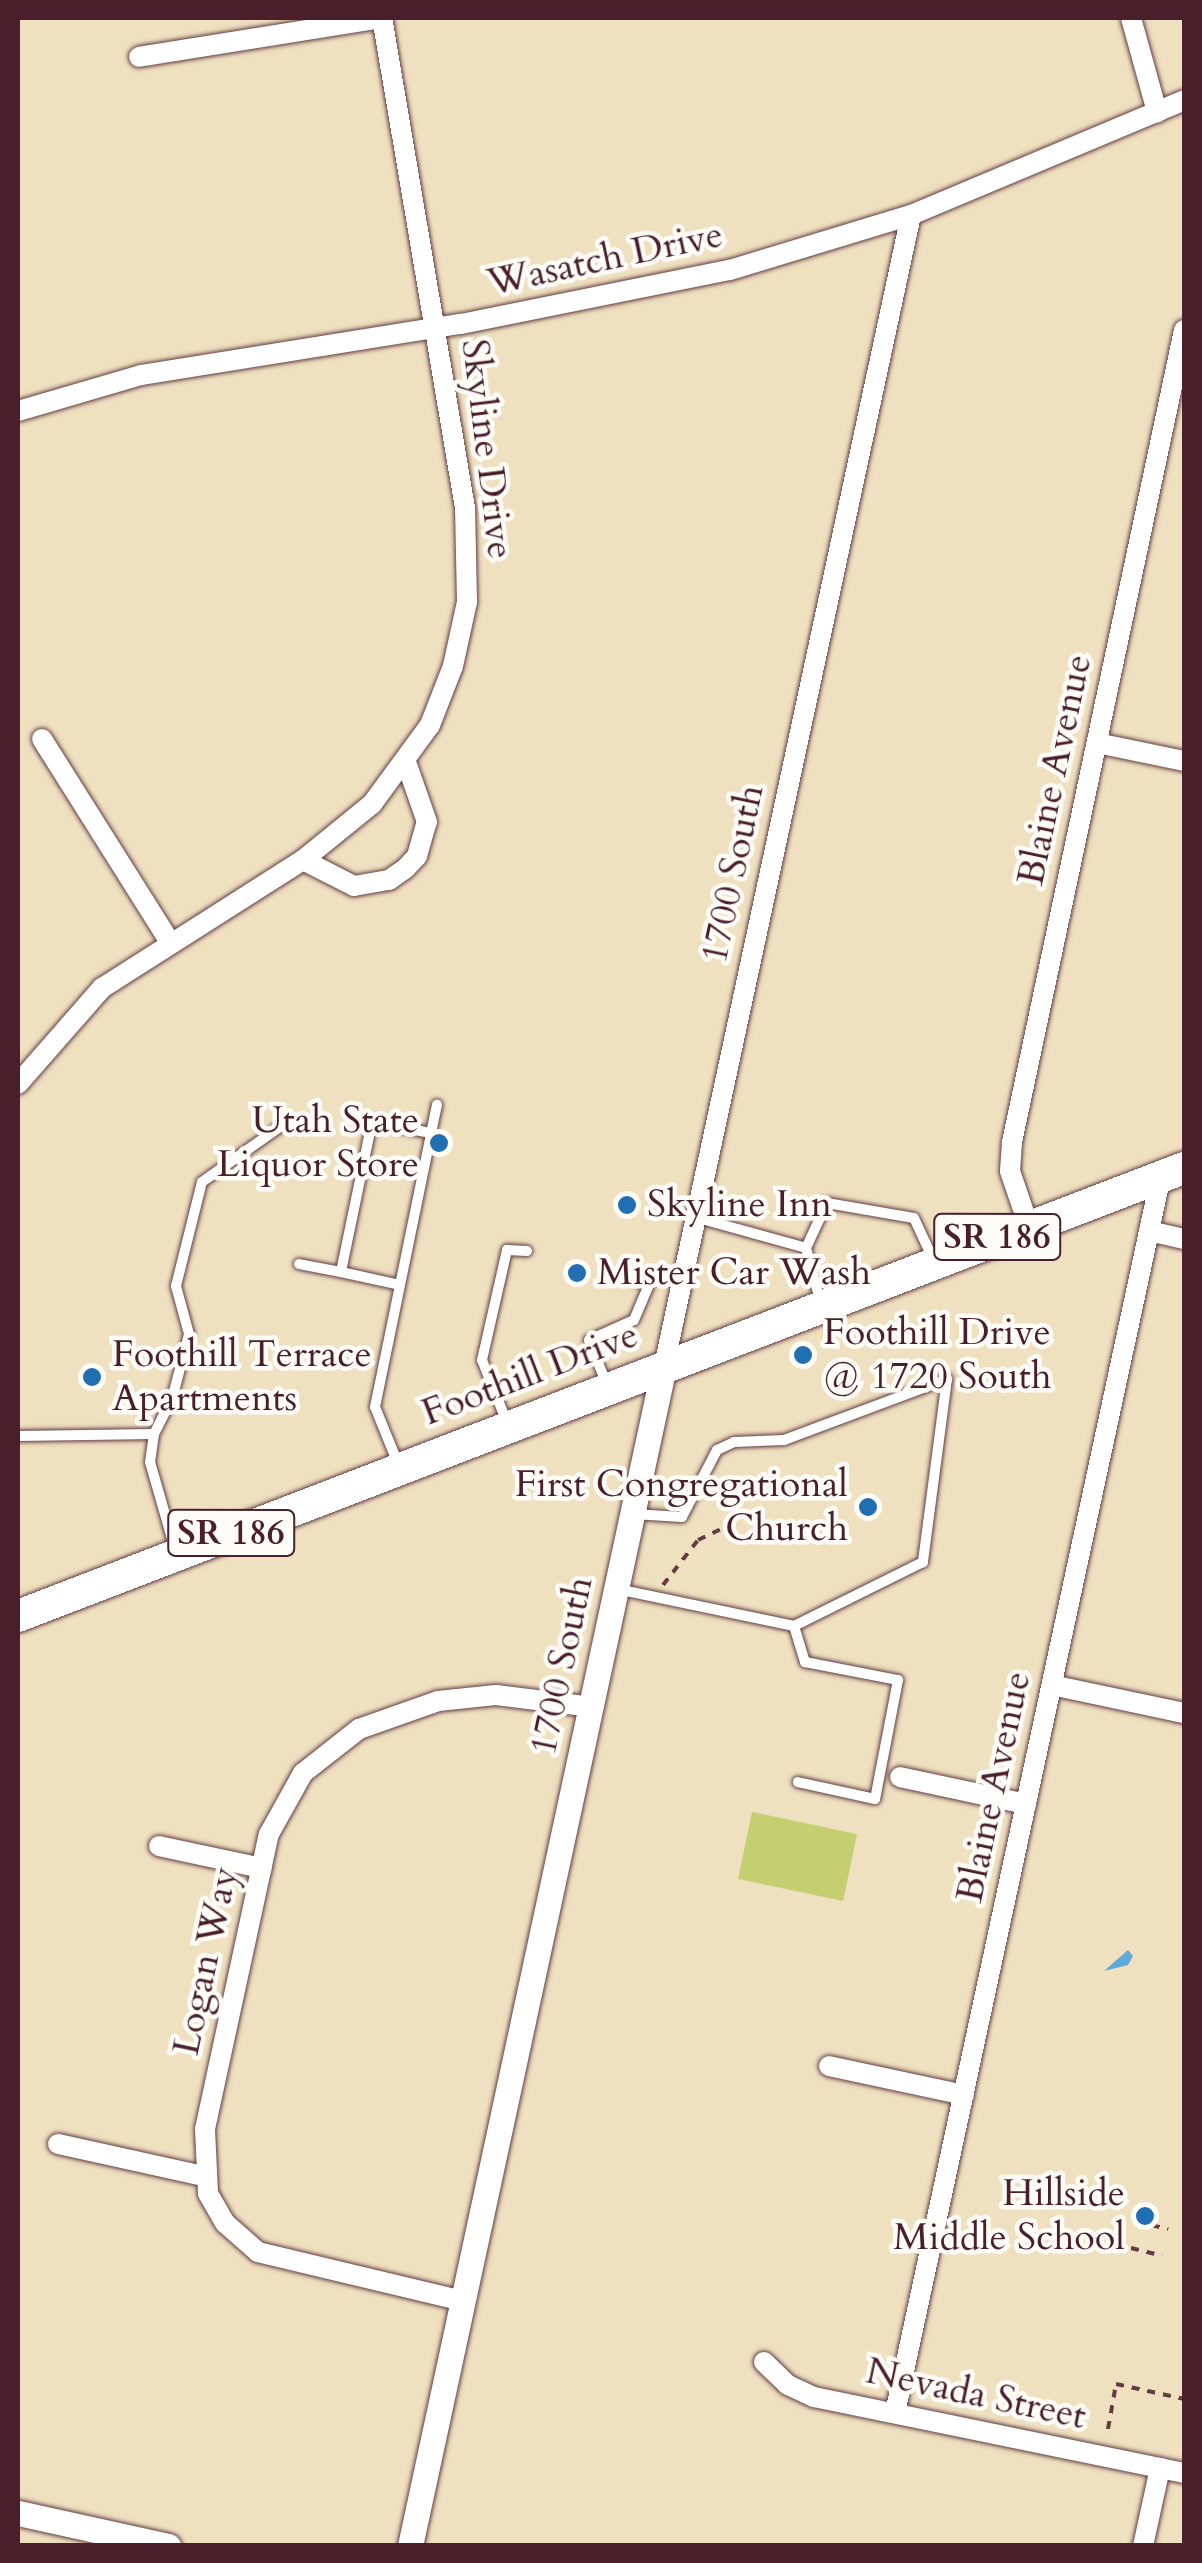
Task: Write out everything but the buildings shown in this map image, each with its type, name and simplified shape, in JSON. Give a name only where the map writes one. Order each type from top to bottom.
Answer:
[{"type":"main road","name":"Foothill Drive","points":[[18,1616],[1173,1171]]},
{"type":"street","points":[[139,57],[382,18]]},
{"type":"street","name":"Skyline Drive","points":[[18,1084],[85,1002],[169,941],[302,860],[372,804],[406,762],[453,666],[470,572],[437,328],[382,18]]},
{"type":"street","points":[[1131,18],[1157,112]]},
{"type":"street","name":"Wasatch Drive","points":[[18,411],[141,375],[437,328],[691,280],[912,215],[1184,100]]},
{"type":"street","name":"1700 South","points":[[410,2546],[912,215]]},
{"type":"street","name":"Blaine Avenue","points":[[1028,1224],[1010,1171],[1012,1142],[1180,370],[1184,330]]},
{"type":"street","points":[[42,739],[169,941]]},
{"type":"street","points":[[1096,743],[1184,762]]},
{"type":"street","points":[[302,860],[354,886],[390,880],[404,869],[417,856],[428,822],[406,762]]},
{"type":"street","name":"Blaine Avenue","points":[[895,2413],[1149,1232],[1173,1171]]},
{"type":"street","points":[[1149,1232],[1184,1239]]},
{"type":"street","points":[[1052,1685],[1184,1713]]},
{"type":"street","name":"Logan Way","points":[[463,2302],[258,2252],[225,2223],[204,2176],[205,2129],[276,1814],[302,1773],[371,1723],[466,1696],[526,1696],[592,1707]]},
{"type":"street","points":[[900,1776],[1026,1804]]},
{"type":"street","points":[[159,1846],[262,1868]]},
{"type":"street","points":[[829,2066],[964,2095]]},
{"type":"street","points":[[58,2144],[204,2176]]},
{"type":"street","name":"Nevada Street","points":[[764,2362],[800,2392],[1184,2473]]},
{"type":"street","points":[[1143,2546],[1160,2468]]},
{"type":"street","points":[[18,2514],[168,2546]]},
{"type":"lane","points":[[399,1467],[375,1406],[437,1105]]},
{"type":"lane","points":[[177,1554],[150,1462],[154,1434],[172,1399],[188,1334],[176,1286],[202,1182],[288,1121]]},
{"type":"lane","points":[[341,1272],[372,1122],[431,1134]]},
{"type":"lane","points":[[821,1304],[806,1248],[827,1203],[914,1218],[934,1262]]},
{"type":"lane","points":[[698,1218],[806,1248]]},
{"type":"lane","points":[[508,1426],[482,1360],[507,1250],[528,1251]]},
{"type":"lane","points":[[300,1264],[400,1285]]},
{"type":"lane","points":[[608,1388],[589,1340],[634,1320],[649,1285],[632,1280]]},
{"type":"lane","points":[[617,1590],[794,1626],[923,1562],[947,1379],[784,1440],[734,1442],[716,1450],[682,1517],[632,1514]]},
{"type":"lane","points":[[18,1436],[154,1434]]},
{"type":"lane","points":[[794,1626],[805,1662],[898,1680],[875,1799],[798,1782]]},
{"type":"path","points":[[654,1597],[698,1540],[738,1521]]},
{"type":"path","points":[[1136,2222],[1168,2229]]},
{"type":"path","points":[[1130,2248],[1162,2256]]},
{"type":"path","points":[[1108,2430],[1116,2384],[1184,2398]]},
{"type":"green space","points":[[752,1812],[857,1834],[843,1901],[738,1879]]},
{"type":"water","points":[[1128,1950],[1133,1956],[1128,1965],[1104,1971]]},
{"type":"place","name":"Utah State Liquor Store","points":[[439,1143]]},
{"type":"place","name":"Skyline Inn","points":[[627,1205]]},
{"type":"place","name":"Mister Car Wash","points":[[577,1273]]},
{"type":"place","name":"Foothill Drive @ 1720 South","points":[[803,1355]]},
{"type":"place","name":"Foothill Terrace Apartments","points":[[92,1377]]},
{"type":"place","name":"First Congregational Church","points":[[868,1507]]},
{"type":"place","name":"Hillside Middle School","points":[[1145,2216]]}]
